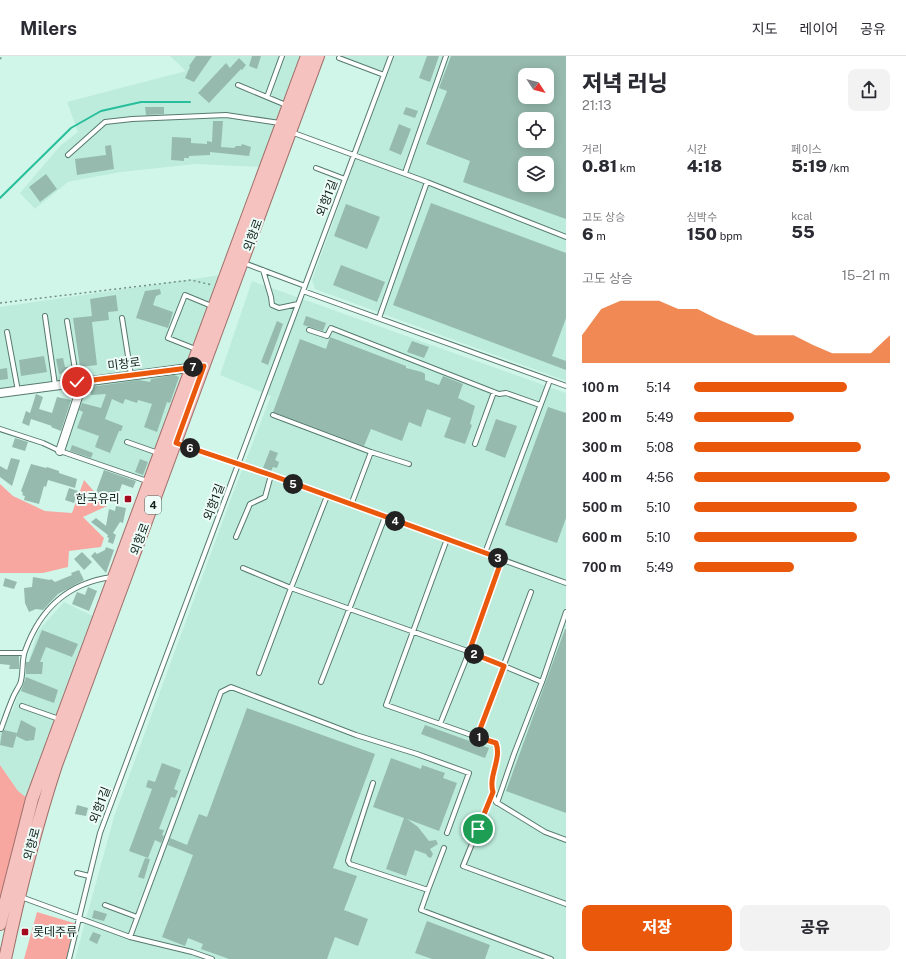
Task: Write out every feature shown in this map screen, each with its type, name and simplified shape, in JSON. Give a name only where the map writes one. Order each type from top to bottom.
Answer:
[{"type":"main road","name":"외항로","points":[[5,959],[19,896],[42,807],[56,765],[242,263],[286,127],[289,106],[307,56]]},
{"type":"main road","name":"외항로","points":[[0,924],[32,799],[214,307],[286,127],[318,56]]},
{"type":"street","name":"미창로","points":[[0,393],[204,366]]},
{"type":"street","points":[[60,451],[80,382]]},
{"type":"lane","points":[[267,97],[282,56]]},
{"type":"lane","name":"외항1길","points":[[69,959],[100,833],[392,56]]},
{"type":"lane","points":[[405,173],[446,56]]},
{"type":"lane","points":[[339,58],[384,75]]},
{"type":"lane","points":[[238,85],[289,106]]},
{"type":"lane","points":[[68,155],[105,122],[132,119],[226,115],[286,127],[566,237]]},
{"type":"lane","points":[[316,168],[346,179]]},
{"type":"lane","points":[[379,318],[427,182]]},
{"type":"lane","points":[[242,263],[305,286]]},
{"type":"lane","points":[[263,270],[271,297],[272,306],[279,308],[298,304]]},
{"type":"lane","points":[[303,291],[566,386]]},
{"type":"lane","points":[[198,350],[168,338],[185,295],[214,307]]},
{"type":"lane","points":[[44,316],[55,385]]},
{"type":"lane","points":[[122,318],[131,375]]},
{"type":"lane","points":[[67,321],[80,382]]},
{"type":"lane","points":[[309,330],[327,336],[331,328],[499,394],[506,393],[540,405]]},
{"type":"lane","points":[[7,332],[18,390]]},
{"type":"lane","points":[[485,553],[550,380]]},
{"type":"lane","points":[[475,444],[494,392]]},
{"type":"lane","points":[[273,415],[371,452],[409,464]]},
{"type":"lane","points":[[0,429],[150,482]]},
{"type":"lane","points":[[127,442],[160,454]]},
{"type":"lane","points":[[176,443],[271,475],[566,583]]},
{"type":"lane","points":[[351,505],[371,452]]},
{"type":"lane","points":[[236,537],[250,504],[265,497],[271,475]]},
{"type":"lane","points":[[259,673],[327,496]]},
{"type":"lane","points":[[321,682],[385,517]]},
{"type":"lane","points":[[447,539],[386,705],[496,743],[499,751],[491,788],[496,802],[545,832],[566,840]]},
{"type":"lane","points":[[440,724],[469,652],[502,559]]},
{"type":"lane","points":[[243,568],[291,588],[469,652],[542,682]]},
{"type":"lane","points":[[0,729],[14,694],[20,684],[24,653],[38,622],[59,598],[80,585],[97,579],[114,577]]},
{"type":"lane","points":[[477,737],[531,592]]},
{"type":"lane","points":[[497,803],[542,682],[566,612]]},
{"type":"lane","points":[[0,653],[24,653]]},
{"type":"lane","points":[[130,937],[221,692],[231,687],[356,735],[417,754],[469,773],[447,833]]},
{"type":"lane","points":[[22,706],[61,720]]},
{"type":"lane","points":[[373,783],[348,861],[350,864],[428,890]]},
{"type":"lane","points":[[493,792],[463,866],[566,904]]},
{"type":"lane","points":[[444,848],[421,910],[551,959]]},
{"type":"lane","points":[[77,873],[89,876]]},
{"type":"lane","points":[[19,896],[130,937],[192,952],[212,959]]},
{"type":"lane","points":[[105,905],[137,917]]},
{"type":"path","points":[[0,59],[3,56]]},
{"type":"path","points":[[0,303],[191,280],[222,287]]},
{"type":"shaded area","points":[[170,56],[301,56],[260,167],[195,164],[121,172],[72,181],[68,182],[35,209],[20,193],[60,146],[78,132],[67,102],[186,71]]},
{"type":"shaded area","points":[[342,56],[388,56],[382,71]]},
{"type":"shaded area","points":[[393,56],[566,56],[566,381],[315,289],[312,280]]},
{"type":"shaded area","points":[[221,275],[147,479],[58,447],[77,387],[0,393],[0,307]]},
{"type":"shaded area","points":[[252,281],[566,393],[566,959],[75,959],[114,817],[233,493],[271,396],[220,375]]},
{"type":"shaded area","points":[[84,480],[107,506],[83,517],[104,538],[101,547],[69,551],[68,567],[43,573],[0,573],[0,484],[13,496],[45,511],[72,513]]},
{"type":"shaded area","points":[[64,602],[95,617],[27,798],[18,791],[0,765],[0,726],[13,710],[38,631]]},
{"type":"shaded area","points":[[0,765],[18,791],[27,798],[0,897]]},
{"type":"shaded area","points":[[37,912],[77,924],[68,959],[24,959]]},
{"type":"building","points":[[196,56],[212,56],[194,82],[185,78],[190,67],[189,66]]},
{"type":"building","points":[[252,56],[261,56],[257,69],[249,66]]},
{"type":"building","points":[[427,56],[439,56],[430,82],[419,78]]},
{"type":"building","points":[[451,56],[566,56],[566,219],[463,182],[470,161],[426,144],[447,91],[439,88]]},
{"type":"building","points":[[239,58],[246,65],[209,103],[198,93],[226,63],[230,68]]},
{"type":"building","points":[[145,107],[164,107],[164,114],[146,115]]},
{"type":"building","points":[[406,107],[418,111],[415,118],[403,114]]},
{"type":"building","points":[[213,121],[223,121],[221,147],[234,148],[236,146],[241,146],[242,144],[251,147],[249,156],[210,152],[210,155],[189,156],[189,158],[184,158],[184,161],[171,160],[172,137],[191,138],[191,143],[207,144],[207,141],[212,142]]},
{"type":"building","points":[[399,124],[411,129],[401,155],[389,150]]},
{"type":"building","points":[[111,145],[114,169],[77,175],[75,159],[106,155],[105,146]]},
{"type":"building","points":[[46,174],[57,189],[40,202],[29,187]]},
{"type":"building","points":[[431,203],[566,253],[566,318],[552,356],[566,361],[566,370],[393,305]]},
{"type":"building","points":[[346,204],[380,217],[367,249],[334,236]]},
{"type":"building","points":[[341,265],[385,282],[377,302],[333,285]]},
{"type":"building","points":[[160,289],[161,294],[156,296],[153,305],[173,312],[168,328],[136,318],[145,291]]},
{"type":"building","points":[[116,295],[118,311],[108,312],[109,320],[92,322],[97,365],[80,367],[73,318],[92,316],[90,299]]},
{"type":"building","points":[[306,316],[326,323],[323,331],[303,325]]},
{"type":"building","points":[[277,321],[283,324],[268,365],[261,362]]},
{"type":"building","points":[[330,337],[406,366],[406,368],[422,372],[425,374],[425,380],[439,385],[443,376],[463,384],[458,398],[475,406],[470,424],[472,425],[465,444],[444,437],[451,418],[427,409],[421,427],[409,422],[402,441],[371,429],[364,446],[273,412],[300,339],[326,349]]},
{"type":"building","points":[[412,341],[429,347],[424,358],[407,352]]},
{"type":"building","points":[[44,356],[47,372],[21,376],[19,360]]},
{"type":"building","points":[[63,358],[65,367],[68,367],[68,372],[59,374],[56,359]]},
{"type":"building","points":[[7,368],[8,379],[0,380],[0,369]]},
{"type":"building","points":[[174,375],[179,377],[170,403],[167,402],[157,432],[144,427],[152,404],[138,400],[137,403],[125,399],[123,404],[112,399],[105,419],[123,426],[121,431],[119,431],[110,453],[95,447],[99,436],[77,428],[83,412],[79,410],[82,403],[101,408],[106,394],[91,395],[90,387],[139,380],[150,382],[151,379]]},
{"type":"building","points":[[36,394],[43,397],[39,409],[52,413],[57,397],[71,400],[61,431],[51,427],[52,426],[31,419],[29,426],[22,423],[26,411],[30,413]]},
{"type":"building","points":[[548,407],[566,413],[566,518],[557,543],[505,525]]},
{"type":"building","points":[[496,419],[517,426],[505,458],[485,450]]},
{"type":"building","points":[[15,438],[28,442],[25,451],[12,447]]},
{"type":"building","points":[[72,445],[93,453],[91,458],[70,451]]},
{"type":"building","points":[[270,450],[278,453],[275,460],[279,462],[277,468],[273,467],[271,471],[263,468]]},
{"type":"building","points":[[11,458],[20,460],[12,486],[0,477],[0,466],[7,470]]},
{"type":"building","points":[[140,459],[148,462],[143,475],[135,472]]},
{"type":"building","points":[[31,464],[47,467],[77,479],[75,488],[48,480],[46,487],[44,486],[39,504],[24,500],[25,496],[22,495],[23,493],[21,491]]},
{"type":"building","points":[[104,470],[136,481],[133,488],[122,484],[118,495],[110,492],[110,494],[106,493],[104,498],[95,495]]},
{"type":"building","points":[[69,488],[78,491],[74,503],[65,500]]},
{"type":"building","points":[[116,506],[126,508],[123,523],[120,522],[113,533],[116,535],[113,544],[108,542],[108,535],[91,522],[96,518],[106,526],[109,509],[115,511]]},
{"type":"building","points":[[106,547],[114,550],[106,573],[91,556],[95,552],[97,554],[105,550]]},
{"type":"building","points":[[82,552],[92,562],[84,570],[74,559]]},
{"type":"building","points":[[79,570],[84,580],[58,594],[43,610],[36,609],[29,612],[25,603],[24,588],[32,587],[33,577],[51,579],[55,582],[72,575],[71,573]]},
{"type":"building","points":[[5,578],[17,582],[14,589],[3,586]]},
{"type":"building","points":[[88,587],[97,591],[89,611],[72,604],[77,592],[85,595]]},
{"type":"building","points":[[566,629],[566,813],[506,791]]},
{"type":"building","points":[[42,630],[78,644],[72,657],[46,647],[40,662],[43,662],[42,674],[26,674],[26,662],[29,662]]},
{"type":"building","points":[[0,656],[19,656],[19,669],[9,669],[10,665],[0,664]]},
{"type":"building","points":[[26,677],[58,690],[54,703],[21,691]]},
{"type":"building","points":[[247,708],[375,754],[333,868],[357,876],[344,910],[368,919],[358,946],[335,937],[327,959],[229,959],[201,949],[203,944],[188,938],[185,946],[162,937],[193,855],[168,845],[170,838],[187,845],[199,814],[207,817]]},
{"type":"building","points":[[21,720],[36,728],[34,740],[26,741],[16,736]]},
{"type":"building","points":[[425,725],[489,748],[485,758],[421,734]]},
{"type":"building","points":[[4,730],[17,733],[13,748],[0,745],[2,732]]},
{"type":"building","points":[[391,758],[421,769],[422,765],[445,773],[443,778],[457,783],[439,831],[407,819],[418,827],[429,841],[436,840],[438,844],[430,849],[433,854],[431,858],[426,854],[415,850],[406,876],[386,869],[404,818],[373,807]]},
{"type":"building","points":[[162,763],[181,770],[174,789],[178,791],[175,798],[171,797],[159,829],[164,830],[162,835],[164,836],[161,843],[155,840],[148,858],[129,851],[152,789],[146,787],[148,780],[155,782]]},
{"type":"building","points":[[77,805],[88,808],[86,816],[75,814]]},
{"type":"building","points":[[145,858],[150,859],[144,879],[138,877]]},
{"type":"building","points":[[94,910],[107,914],[104,921],[92,918]]},
{"type":"building","points":[[427,921],[490,945],[485,959],[432,959],[415,953]]},
{"type":"building","points":[[93,932],[101,935],[97,944],[89,940]]},
{"type":"waterway","points":[[0,198],[71,128],[101,111],[141,102],[190,102]]},
{"type":"place","name":"한국유리","points":[[128,499]]},
{"type":"place","name":"롯데주류","points":[[25,932]]},
{"type":"route","points":[[77,382],[204,366],[176,443],[271,475],[502,559],[469,652],[504,666],[477,737],[496,743],[499,751],[491,788],[493,792],[478,829]]}]
